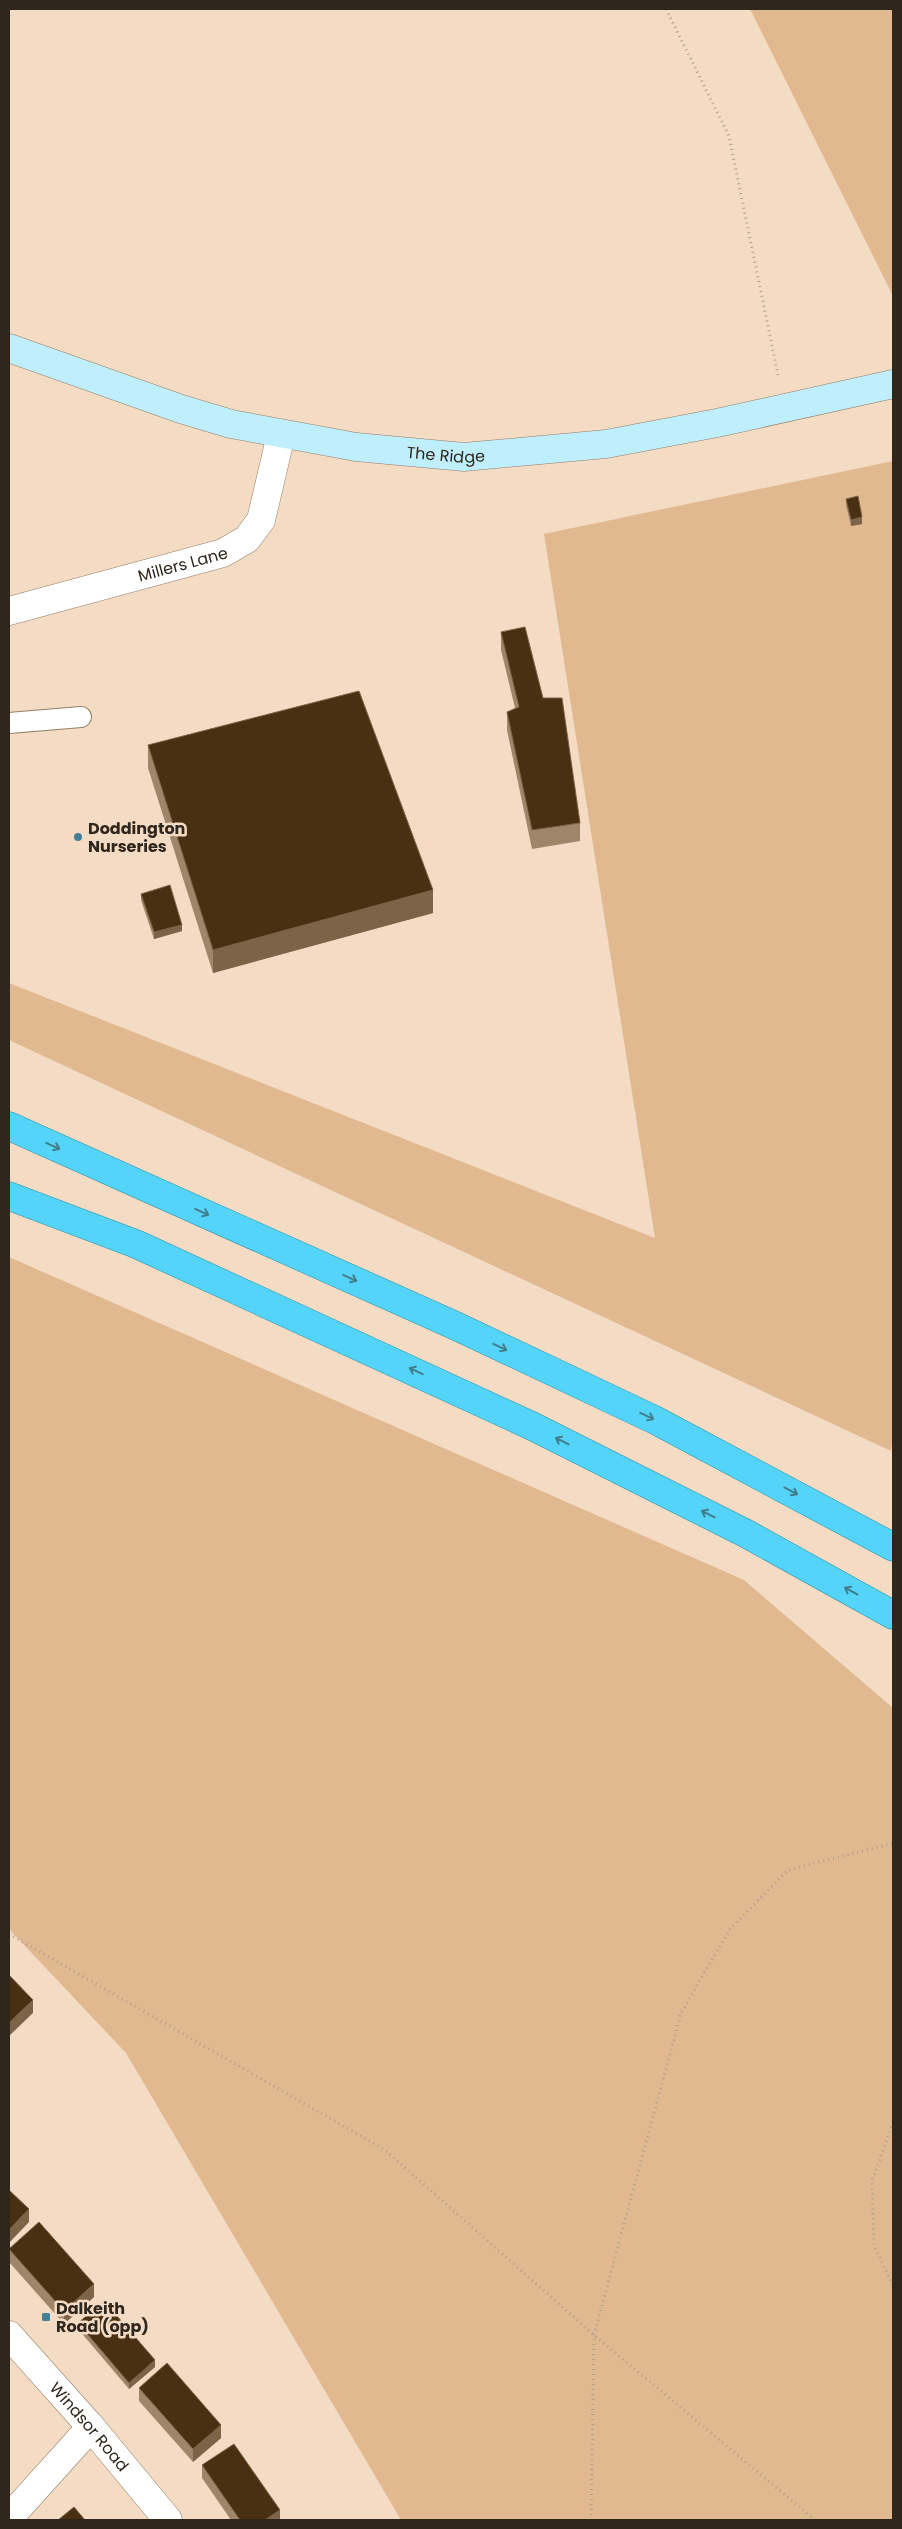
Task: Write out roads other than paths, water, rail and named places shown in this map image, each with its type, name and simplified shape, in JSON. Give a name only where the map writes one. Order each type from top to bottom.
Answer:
[{"type":"highway","points":[[9,1126],[465,1330],[655,1420],[893,1547]]},
{"type":"highway","points":[[9,1196],[136,1244],[532,1426],[747,1534],[893,1615]]},
{"type":"main road","name":"The Ridge","points":[[9,348],[180,409],[281,435],[356,447],[464,457],[606,444],[893,384]]},
{"type":"street","name":"Millers Lane","points":[[9,612],[223,553],[247,539],[261,520],[281,435]]},
{"type":"street","name":"Windsor Road","points":[[9,2335],[91,2427],[168,2520]]},
{"type":"street","points":[[9,2518],[91,2427]]},
{"type":"lane","points":[[9,723],[82,717]]},
{"type":"place","name":"Doddington Nurseries","points":[[78,837]]},
{"type":"place","name":"Dalkeith Road (opp)","points":[[46,2317]]}]
